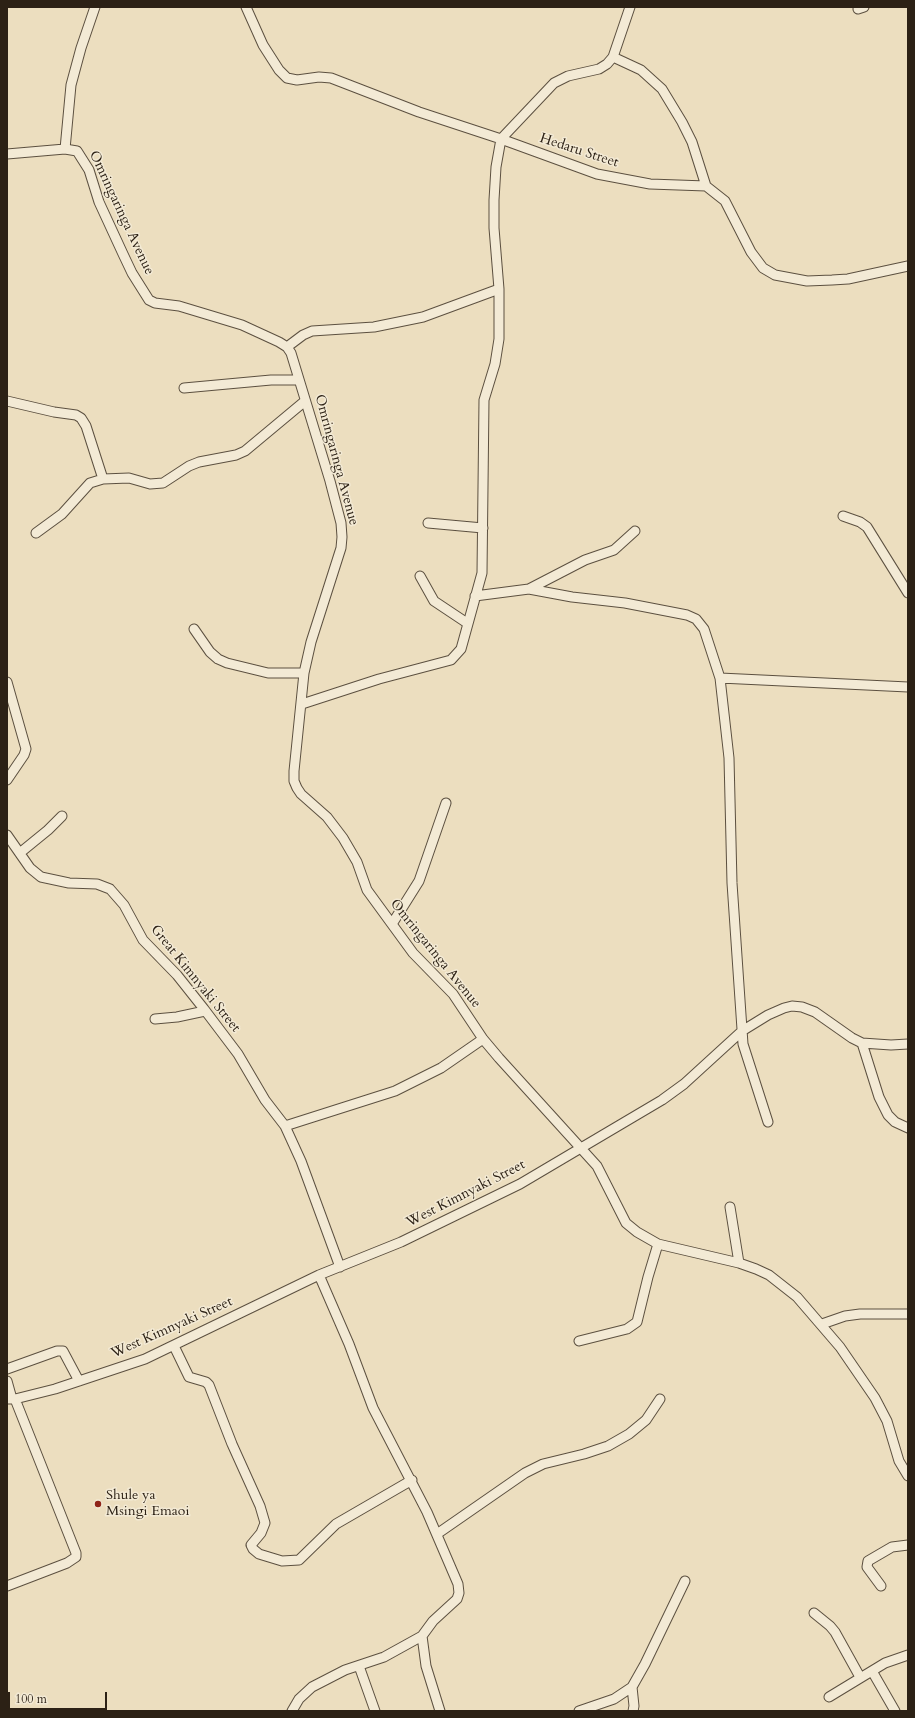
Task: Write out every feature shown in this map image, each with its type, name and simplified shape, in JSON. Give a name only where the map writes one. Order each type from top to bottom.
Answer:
[{"type":"street","points":[[65,148],[71,85],[81,48],[95,7]]},
{"type":"street","name":"Hedaru Street","points":[[246,7],[253,25],[267,52],[279,70],[288,78],[297,80],[319,77],[331,78],[419,112],[501,139],[603,176],[650,184],[706,186]]},
{"type":"street","points":[[302,704],[380,679],[452,660],[461,649],[482,573],[484,400],[495,364],[499,339],[499,289],[494,228],[494,200],[496,167],[501,139],[554,83],[568,76],[599,69],[613,57],[630,7]]},
{"type":"street","points":[[613,57],[641,70],[662,89],[692,142],[706,186],[726,201],[751,252],[763,268],[775,275],[807,280],[832,280],[848,279],[908,266]]},
{"type":"street","name":"Omringaringa Avenue","points":[[7,154],[65,148],[77,151],[89,170],[99,202],[110,228],[132,273],[149,300],[155,303],[179,306],[242,325],[266,335],[287,347],[292,353],[305,401],[330,480],[341,523],[342,537],[341,548],[311,642],[304,673],[294,771],[294,781],[301,794],[327,817],[343,838],[356,862],[367,890],[420,961],[453,994],[483,1039],[597,1166],[626,1223],[637,1232],[658,1244],[739,1262],[769,1275],[797,1297],[822,1324],[840,1347],[881,1409],[887,1421],[899,1462],[908,1476]]},
{"type":"street","points":[[287,347],[303,335],[312,331],[374,327],[423,317],[499,289]]},
{"type":"street","points":[[184,388],[271,380],[299,380]]},
{"type":"street","points":[[7,401],[54,412],[76,415],[81,418],[86,426],[103,479]]},
{"type":"street","points":[[36,533],[62,514],[90,483],[103,479],[129,478],[150,484],[163,483],[189,466],[199,462],[236,455],[245,451],[305,401]]},
{"type":"street","points":[[843,516],[860,522],[867,527],[908,593]]},
{"type":"street","points":[[428,523],[483,528]]},
{"type":"street","points":[[529,589],[585,560],[614,550],[635,531]]},
{"type":"street","points":[[420,576],[434,601],[468,622]]},
{"type":"street","points":[[475,596],[529,589],[572,597],[625,602],[667,610],[696,619],[704,629],[720,678],[729,758],[732,883],[742,1031],[745,1054],[768,1122]]},
{"type":"street","points":[[194,629],[210,652],[227,664],[268,673],[304,673]]},
{"type":"street","points":[[720,678],[908,687]]},
{"type":"street","points":[[7,682],[26,749],[24,756],[7,780]]},
{"type":"street","points":[[392,924],[419,881],[446,803]]},
{"type":"street","points":[[21,852],[48,830],[62,816]]},
{"type":"street","name":"Great Kimnyaki Street","points":[[7,835],[21,852],[30,868],[41,878],[69,883],[97,884],[113,892],[124,905],[143,940],[177,975],[238,1054],[265,1100],[285,1126],[301,1161],[340,1267]]},
{"type":"street","name":"West Kimnyaki Street","points":[[11,1399],[79,1381],[146,1359],[319,1276],[401,1242],[520,1184],[631,1118],[684,1084],[742,1031],[768,1015],[792,1006],[802,1007],[815,1012],[852,1038],[862,1043],[891,1045],[908,1044]]},
{"type":"street","points":[[156,1019],[177,1017],[205,1011]]},
{"type":"street","points":[[285,1126],[395,1090],[441,1068],[483,1039]]},
{"type":"street","points":[[862,1043],[879,1097],[888,1115],[895,1122],[908,1128]]},
{"type":"street","points":[[730,1207],[739,1262]]},
{"type":"street","points":[[579,1341],[627,1329],[637,1322],[648,1276],[658,1244]]},
{"type":"street","points":[[292,1711],[299,1699],[312,1687],[329,1677],[384,1657],[422,1636],[433,1621],[452,1605],[459,1593],[458,1584],[412,1480],[373,1408],[349,1344],[319,1276]]},
{"type":"street","points":[[822,1324],[845,1316],[860,1314],[908,1314]]},
{"type":"street","points":[[174,1346],[189,1377],[206,1382],[209,1385],[232,1444],[260,1506],[265,1523],[251,1545],[259,1554],[282,1561],[299,1560],[336,1524],[412,1480]]},
{"type":"street","points":[[7,1369],[63,1350],[79,1381]]},
{"type":"street","points":[[7,1381],[11,1399],[76,1553],[76,1557],[67,1563],[7,1586]]},
{"type":"street","points":[[437,1534],[525,1472],[543,1464],[584,1454],[608,1446],[629,1434],[646,1420],[660,1399]]},
{"type":"street","points":[[881,1586],[867,1567],[868,1561],[892,1547],[908,1544]]},
{"type":"street","points":[[579,1711],[614,1699],[632,1687],[645,1664],[685,1581]]},
{"type":"street","points":[[814,1613],[835,1632],[860,1677]]},
{"type":"street","points":[[422,1636],[426,1666],[440,1711]]},
{"type":"street","points":[[829,1697],[884,1663],[908,1655]]},
{"type":"street","points":[[359,1666],[375,1711]]},
{"type":"street","points":[[872,1671],[895,1711]]},
{"type":"street","points":[[632,1687],[635,1709]]},
{"type":"place","name":"Shule ya Msingi Emaoi","points":[[98,1504]]}]
